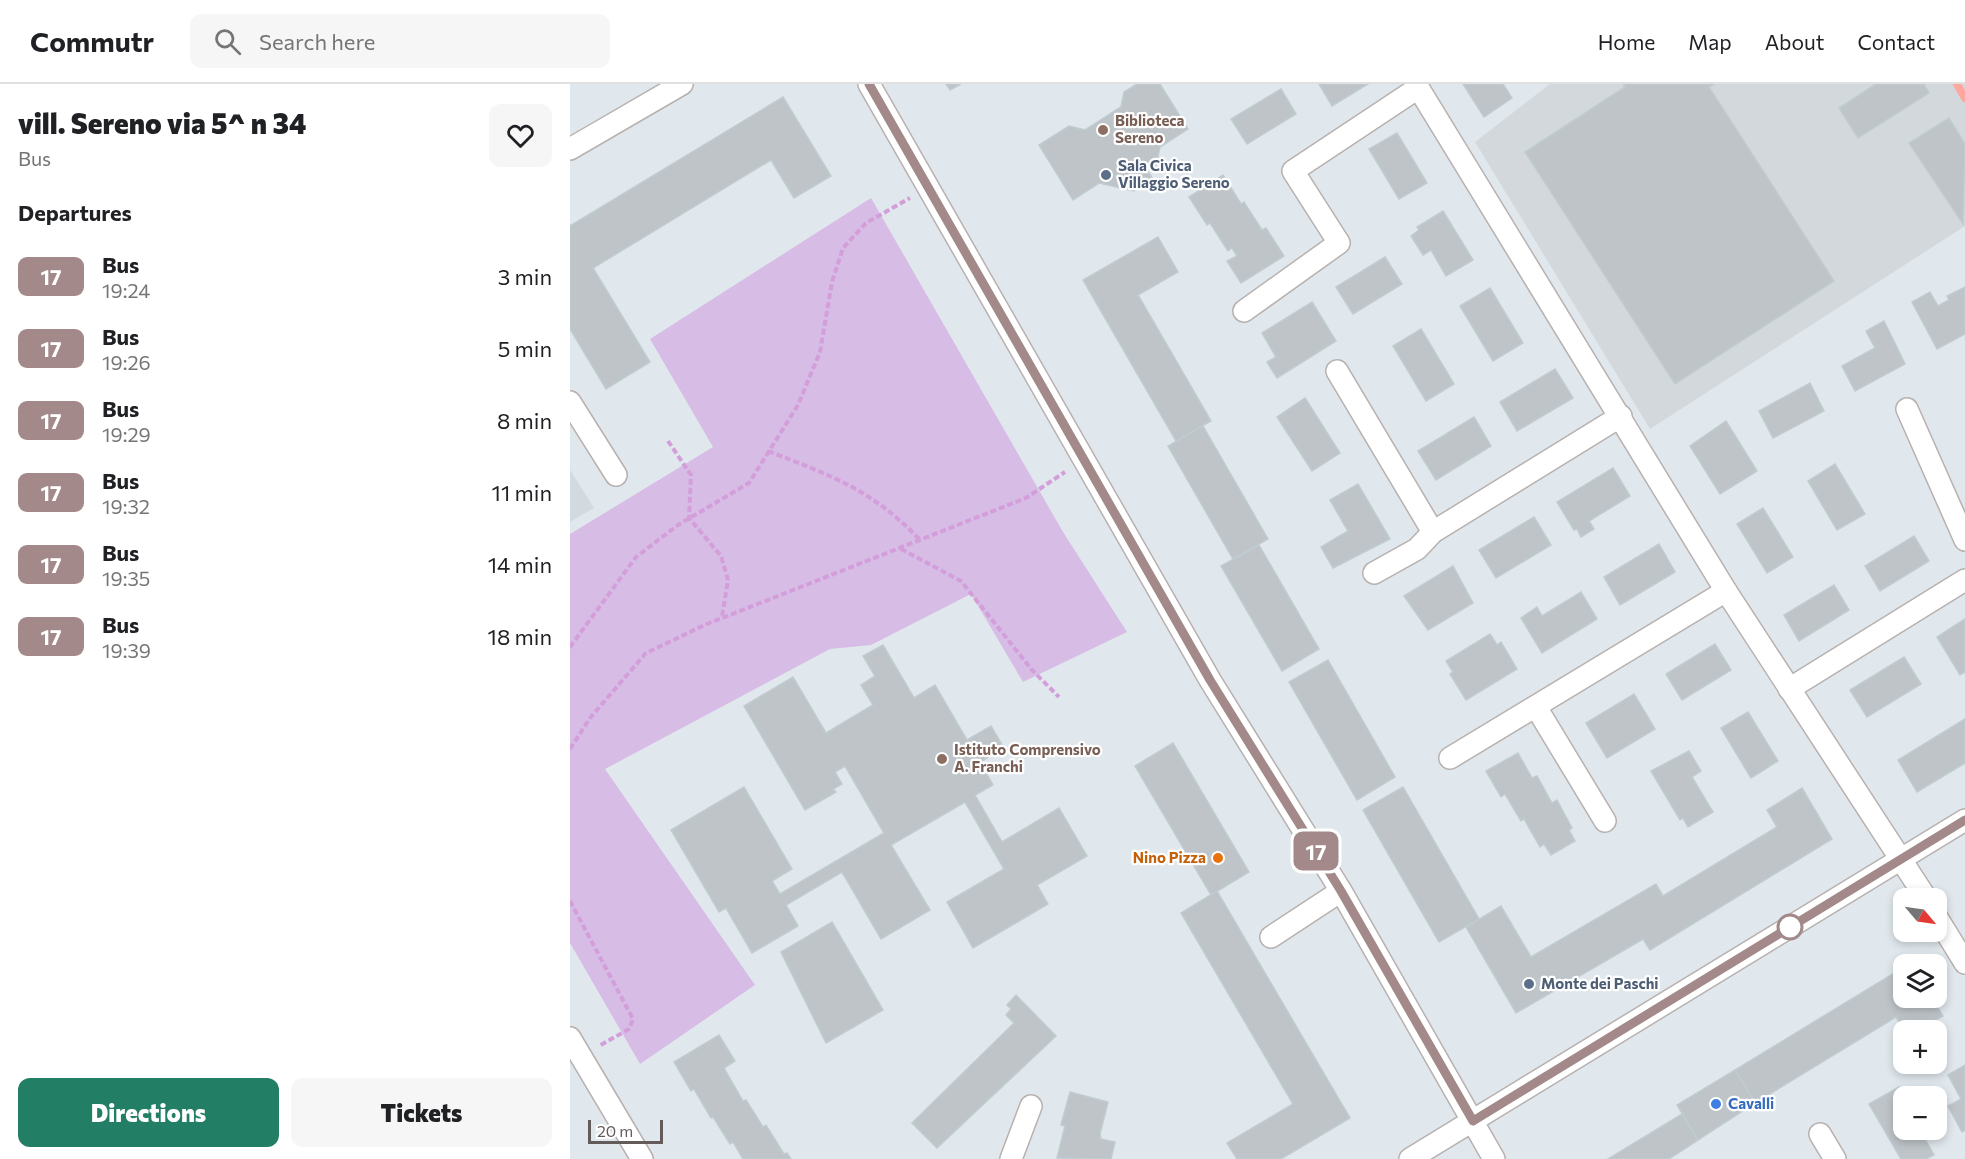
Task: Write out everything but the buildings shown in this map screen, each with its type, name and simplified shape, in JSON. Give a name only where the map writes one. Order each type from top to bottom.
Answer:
[{"type":"street","points":[[570,149],[682,84]]},
{"type":"street","points":[[868,84],[926,189],[1210,680],[1341,891],[1494,1159]]},
{"type":"street","points":[[1244,311],[1339,243],[1293,171],[1417,86],[1622,416],[1726,591],[1920,888]]},
{"type":"street","points":[[1336,371],[1432,532]]},
{"type":"street","points":[[570,402],[616,475]]},
{"type":"street","points":[[1907,409],[1965,540]]},
{"type":"street","points":[[1374,573],[1417,549],[1432,532],[1622,416]]},
{"type":"street","points":[[1789,689],[1965,580]]},
{"type":"street","points":[[1450,758],[1726,591]]},
{"type":"street","points":[[1536,707],[1605,821]]},
{"type":"street","points":[[1410,1159],[1965,820]]},
{"type":"street","points":[[1271,937],[1341,891]]},
{"type":"street","points":[[1947,934],[1965,963]]},
{"type":"street","points":[[570,1038],[642,1159]]},
{"type":"street","points":[[1011,1159],[1031,1106]]},
{"type":"street","points":[[1820,1134],[1835,1159]]},
{"type":"path","points":[[570,647],[636,557],[689,518],[749,483],[798,405],[820,352],[832,282],[843,248],[866,223],[926,189]]},
{"type":"path","points":[[668,441],[691,475],[689,518],[721,556],[728,579],[722,618]]},
{"type":"path","points":[[768,451],[862,491],[892,512],[921,541]]},
{"type":"path","points":[[570,749],[590,718],[646,653],[722,618],[902,549],[1026,498],[1083,460]]},
{"type":"path","points":[[902,549],[961,581],[1032,670],[1059,697]]},
{"type":"path","points":[[570,901],[633,1019],[629,1029],[581,1057]]},
{"type":"shaded area","points":[[1550,84],[1965,84],[1965,226],[1650,429],[1475,142]]},
{"type":"shaded area","points":[[871,198],[1063,532],[1127,632],[1023,682],[971,594],[871,645],[830,649],[605,769],[755,985],[640,1064],[570,943],[570,534],[713,447],[650,339]]},
{"type":"shaded area","points":[[570,470],[594,508],[570,522]]},
{"type":"waterway","points":[[1957,84],[1965,98]]},
{"type":"bus line","name":"17","points":[[869,84],[926,189],[1210,680],[1341,891],[1473,1121],[1965,820]]},
{"type":"place","name":"Biblioteca Sereno","points":[[1103,130]]},
{"type":"place","name":"Sala Civica Villaggio Sereno","points":[[1106,175]]},
{"type":"place","name":"Istituto Comprensivo A. Franchi","points":[[942,759]]},
{"type":"place","name":"Nino Pizza","points":[[1218,858]]},
{"type":"place","name":"Monte dei Paschi","points":[[1529,984]]},
{"type":"place","name":"Cavalli","points":[[1716,1104]]}]
